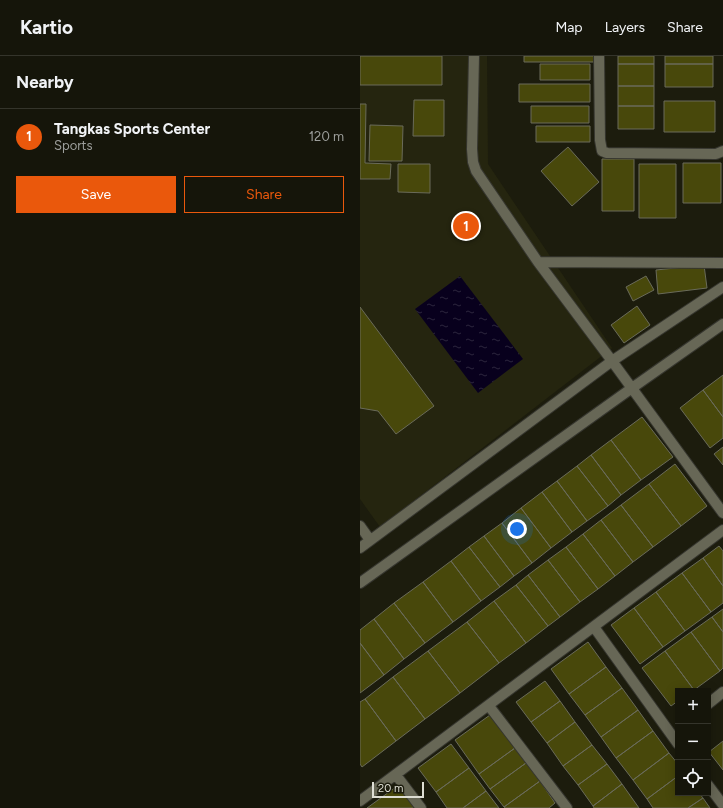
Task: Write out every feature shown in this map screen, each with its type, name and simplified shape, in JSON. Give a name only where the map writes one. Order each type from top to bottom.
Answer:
[{"type":"street","points":[[474,56],[472,149],[473,162],[476,171],[538,262],[723,513]]},
{"type":"street","points":[[599,56],[600,140],[602,151],[607,153],[716,154],[723,151]]},
{"type":"street","points":[[538,262],[723,263]]},
{"type":"street","points":[[360,548],[612,361],[723,287]]},
{"type":"street","points":[[360,583],[723,324]]},
{"type":"street","points":[[360,526],[370,540]]},
{"type":"street","points":[[360,801],[723,530]]},
{"type":"street","points":[[594,627],[674,731]]},
{"type":"street","points":[[711,702],[723,692]]},
{"type":"street","points":[[489,706],[567,808]]},
{"type":"street","points":[[396,774],[421,808]]},
{"type":"street","points":[[711,789],[723,805]]},
{"type":"shaded area","points":[[360,56],[487,56],[488,164],[612,348],[380,527],[360,499]]},
{"type":"water","points":[[460,276],[523,359],[478,393],[415,309]]},
{"type":"building","points":[[360,56],[442,56],[442,85],[360,85]]},
{"type":"building","points":[[524,56],[596,56],[596,62],[524,62]]},
{"type":"building","points":[[618,56],[654,56],[654,64],[618,64]]},
{"type":"building","points":[[665,56],[713,56],[713,64],[665,64]]},
{"type":"building","points":[[540,64],[590,64],[590,80],[540,80]]},
{"type":"building","points":[[618,64],[654,64],[654,86],[618,86]]},
{"type":"building","points":[[665,64],[713,64],[713,87],[665,87]]},
{"type":"building","points":[[519,84],[590,84],[590,102],[519,102]]},
{"type":"building","points":[[618,86],[654,86],[654,106],[618,106]]},
{"type":"building","points":[[414,100],[444,100],[444,136],[413,136]]},
{"type":"building","points":[[664,101],[715,101],[715,132],[664,132]]},
{"type":"building","points":[[360,104],[366,104],[365,163],[391,164],[390,179],[360,179]]},
{"type":"building","points":[[531,106],[589,106],[589,123],[531,123]]},
{"type":"building","points":[[618,106],[654,106],[654,129],[618,129]]},
{"type":"building","points":[[370,125],[403,126],[402,161],[369,161]]},
{"type":"building","points":[[536,126],[590,126],[590,142],[536,142]]},
{"type":"building","points":[[568,147],[599,182],[572,206],[541,171]]},
{"type":"building","points":[[602,159],[634,159],[634,211],[602,211]]},
{"type":"building","points":[[683,163],[721,163],[721,203],[683,203]]},
{"type":"building","points":[[398,164],[430,164],[430,193],[398,192]]},
{"type":"building","points":[[639,164],[676,164],[676,218],[639,218]]},
{"type":"building","points":[[704,265],[707,288],[658,294],[656,270]]},
{"type":"building","points":[[646,276],[654,290],[633,301],[626,287]]},
{"type":"building","points":[[637,306],[650,325],[624,343],[611,325]]},
{"type":"building","points":[[360,307],[434,406],[396,434],[378,411],[360,408]]},
{"type":"building","points":[[723,375],[723,417],[703,390]]},
{"type":"building","points":[[703,390],[723,417],[723,438],[710,448],[680,408]]},
{"type":"building","points":[[642,417],[673,457],[641,480],[611,440]]},
{"type":"building","points":[[611,440],[641,480],[621,495],[591,455]]},
{"type":"building","points":[[723,447],[723,465],[714,454]]},
{"type":"building","points":[[591,455],[621,495],[608,506],[577,466]]},
{"type":"building","points":[[675,464],[707,506],[681,526],[649,484]]},
{"type":"building","points":[[577,466],[608,506],[587,521],[557,481]]},
{"type":"building","points":[[557,481],[587,521],[572,532],[542,492]]},
{"type":"building","points":[[649,484],[681,526],[653,547],[621,505]]},
{"type":"building","points":[[542,492],[572,532],[551,548],[521,508]]},
{"type":"building","points":[[621,505],[653,547],[633,562],[601,520]]},
{"type":"building","points":[[521,508],[551,548],[532,563],[502,523]]},
{"type":"building","points":[[601,520],[633,562],[615,576],[583,534]]},
{"type":"building","points":[[502,523],[532,563],[514,576],[484,536]]},
{"type":"building","points":[[583,534],[615,576],[598,589],[566,547]]},
{"type":"building","points":[[484,536],[514,576],[500,587],[469,547]]},
{"type":"building","points":[[719,546],[723,551],[723,586],[703,558]]},
{"type":"building","points":[[469,547],[500,587],[481,601],[451,561]]},
{"type":"building","points":[[566,547],[598,589],[580,602],[548,560]]},
{"type":"building","points":[[703,558],[723,586],[723,603],[711,612],[682,573]]},
{"type":"building","points":[[548,560],[580,602],[560,617],[528,575]]},
{"type":"building","points":[[451,561],[481,601],[453,622],[423,582]]},
{"type":"building","points":[[682,573],[711,612],[685,631],[656,592]]},
{"type":"building","points":[[528,575],[560,617],[548,626],[516,585]]},
{"type":"building","points":[[423,582],[453,622],[425,643],[394,603]]},
{"type":"building","points":[[516,585],[548,626],[526,643],[494,601]]},
{"type":"building","points":[[656,592],[685,631],[663,647],[634,608]]},
{"type":"building","points":[[494,601],[526,643],[499,663],[467,622]]},
{"type":"building","points":[[394,603],[425,643],[404,659],[374,619]]},
{"type":"building","points":[[634,608],[663,647],[640,664],[611,625]]},
{"type":"building","points":[[723,609],[723,632],[712,617]]},
{"type":"building","points":[[712,617],[723,632],[723,668],[720,671],[691,632]]},
{"type":"building","points":[[374,619],[404,659],[384,675],[360,643],[360,630]]},
{"type":"building","points":[[467,622],[499,663],[460,693],[428,651]]},
{"type":"building","points":[[691,632],[720,671],[697,688],[693,688],[665,651]]},
{"type":"building","points":[[588,642],[606,667],[569,694],[551,669]]},
{"type":"building","points":[[360,643],[384,675],[360,693]]},
{"type":"building","points":[[428,651],[460,693],[425,719],[393,677]]},
{"type":"building","points":[[665,651],[693,688],[675,688],[675,703],[671,706],[642,668]]},
{"type":"building","points":[[606,667],[622,688],[585,715],[569,694]]},
{"type":"building","points":[[393,677],[425,719],[396,741],[365,699]]},
{"type":"building","points":[[545,681],[560,701],[531,722],[516,702]]},
{"type":"building","points":[[622,688],[638,710],[601,737],[585,715]]},
{"type":"building","points":[[365,699],[396,741],[362,767],[360,764],[360,702]]},
{"type":"building","points":[[560,701],[575,722],[547,743],[531,722]]},
{"type":"building","points":[[638,710],[653,731],[616,758],[601,737]]},
{"type":"building","points":[[490,715],[515,748],[479,774],[455,740]]},
{"type":"building","points":[[575,722],[592,745],[563,766],[547,743]]},
{"type":"building","points":[[653,731],[669,753],[633,780],[616,758]]},
{"type":"building","points":[[723,741],[723,770],[711,755],[711,750]]},
{"type":"building","points":[[451,744],[469,768],[436,792],[418,768]]},
{"type":"building","points":[[592,745],[607,764],[578,785],[563,766]]},
{"type":"building","points":[[515,748],[526,763],[490,789],[479,774]]},
{"type":"building","points":[[669,753],[675,760],[675,778],[647,799],[633,780]]},
{"type":"building","points":[[526,763],[540,781],[504,807],[490,789]]},
{"type":"building","points":[[607,764],[622,784],[593,806],[578,785]]},
{"type":"building","points":[[469,768],[486,791],[463,808],[447,808],[436,792]]},
{"type":"building","points":[[675,778],[675,796],[701,796],[703,798],[688,808],[653,808],[647,799]]},
{"type":"building","points":[[540,781],[555,803],[549,808],[504,807]]},
{"type":"building","points":[[400,784],[418,808],[367,808]]},
{"type":"building","points":[[622,784],[639,808],[594,808],[593,806]]},
{"type":"building","points":[[486,791],[499,808],[463,808]]},
{"type":"building","points":[[703,798],[710,808],[688,808]]},
{"type":"place","name":"Tangkas Sports Center","points":[[466,226]]}]
